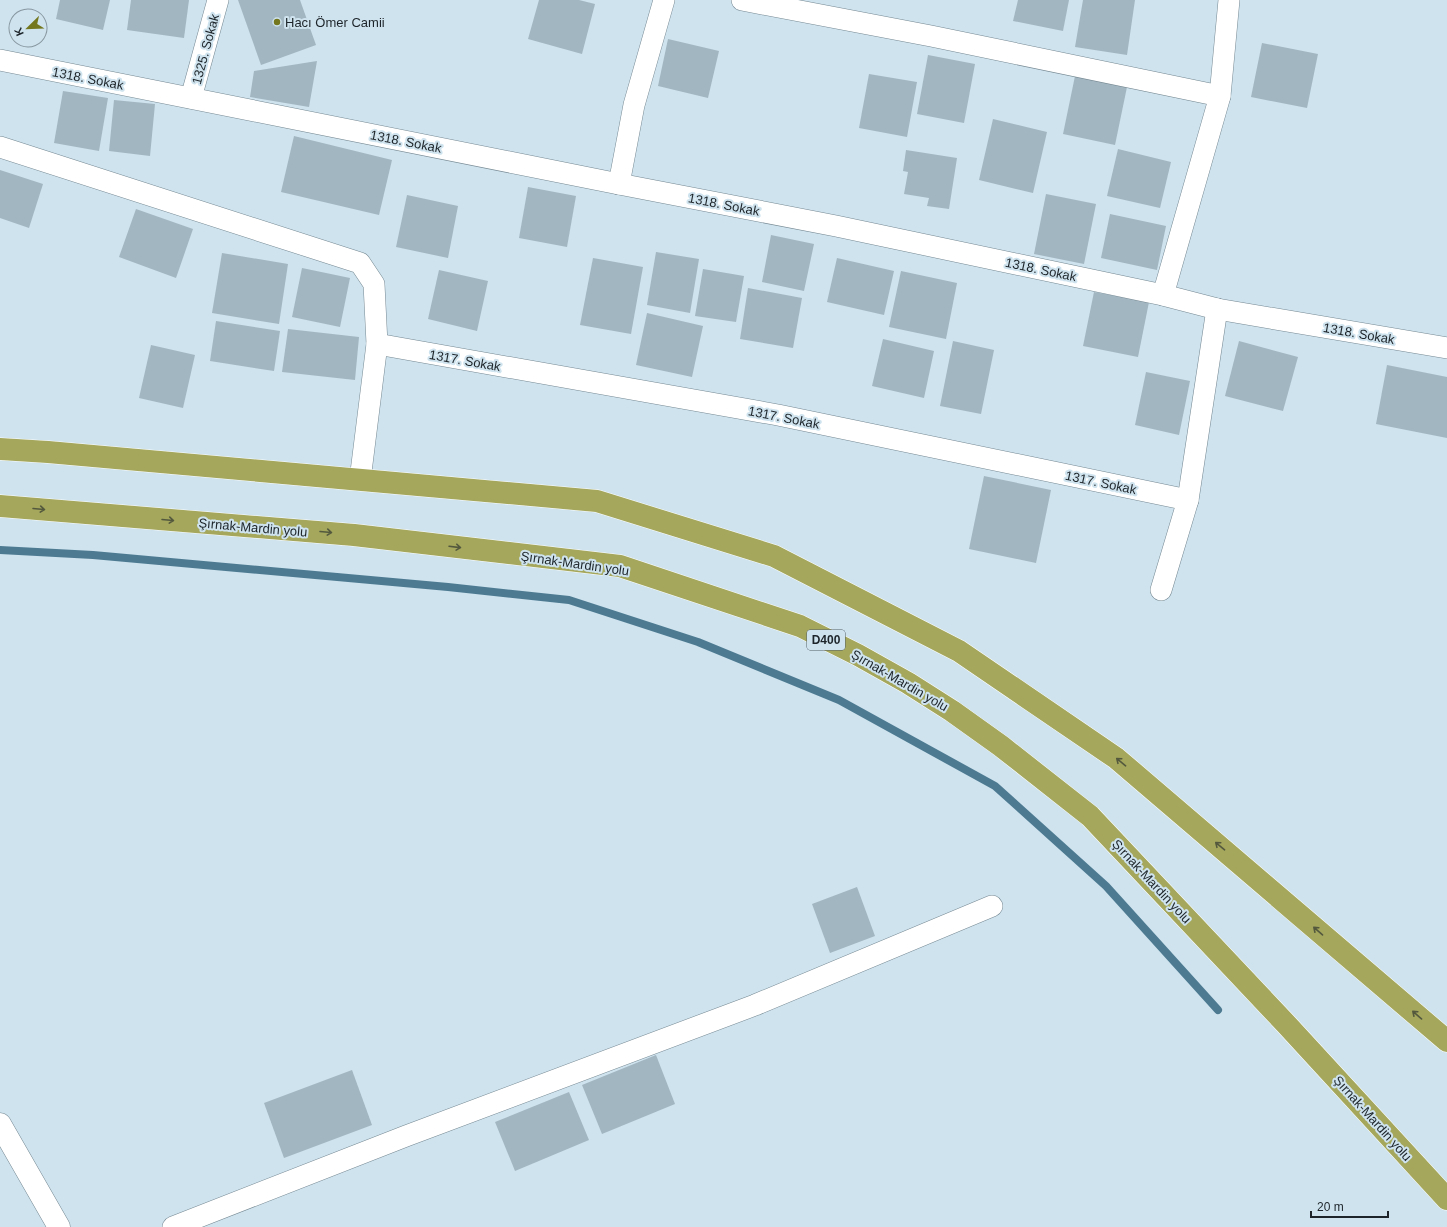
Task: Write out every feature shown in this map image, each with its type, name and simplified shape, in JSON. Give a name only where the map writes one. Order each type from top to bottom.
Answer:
[{"type":"highway","points":[[0,449],[597,501],[774,556],[952,647],[1116,758],[1447,1041]]},
{"type":"highway","name":"Şırnak-Mardin yolu","points":[[0,506],[354,535],[620,566],[800,626],[902,679],[952,711],[1001,746],[1090,816],[1287,1025],[1447,1199]]},
{"type":"street","name":"1325. Sokak","points":[[191,98],[218,0]]},
{"type":"street","points":[[618,184],[634,105],[664,0]]},
{"type":"street","points":[[742,0],[931,36],[1220,96]]},
{"type":"street","points":[[1163,295],[1220,96],[1230,0]]},
{"type":"street","name":"1318. Sokak","points":[[0,60],[618,184],[836,226],[1163,295],[1217,308],[1447,348]]},
{"type":"street","points":[[0,147],[360,263],[374,284],[377,344],[360,480]]},
{"type":"street","points":[[1161,590],[1188,500],[1217,308]]},
{"type":"street","name":"1317. Sokak","points":[[377,344],[778,415],[1188,500]]},
{"type":"street","points":[[173,1227],[406,1136],[755,1004],[992,906]]},
{"type":"street","points":[[0,1124],[59,1227]]},
{"type":"building","points":[[60,0],[110,0],[103,30],[56,19]]},
{"type":"building","points":[[131,0],[189,0],[184,38],[127,30]]},
{"type":"building","name":"Hacı Ömer Camii","points":[[238,0],[300,0],[316,45],[261,65]]},
{"type":"building","points":[[539,0],[579,0],[595,4],[582,54],[528,39]]},
{"type":"building","points":[[1018,0],[1069,0],[1063,31],[1013,21]]},
{"type":"building","points":[[1083,0],[1135,0],[1127,55],[1075,47]]},
{"type":"building","points":[[668,39],[719,51],[708,98],[658,86]]},
{"type":"building","points":[[1262,43],[1318,54],[1307,108],[1251,97]]},
{"type":"building","points":[[928,55],[975,64],[964,123],[917,114]]},
{"type":"building","points":[[317,61],[309,107],[250,97],[254,71]]},
{"type":"building","points":[[869,74],[917,82],[907,137],[859,128]]},
{"type":"building","points":[[1075,76],[1127,87],[1115,145],[1063,134]]},
{"type":"building","points":[[63,91],[108,98],[99,151],[54,143]]},
{"type":"building","points":[[114,100],[155,104],[150,156],[109,151]]},
{"type":"building","points":[[993,119],[1047,132],[1033,193],[979,180]]},
{"type":"building","points":[[294,136],[392,160],[379,215],[281,192]]},
{"type":"building","points":[[1118,149],[1171,162],[1160,208],[1107,196]]},
{"type":"building","points":[[906,150],[957,158],[949,209],[927,206],[929,198],[904,194],[908,172],[903,171]]},
{"type":"building","points":[[0,170],[43,184],[29,228],[0,218]]},
{"type":"building","points":[[528,187],[576,196],[567,247],[519,238]]},
{"type":"building","points":[[1046,194],[1096,204],[1084,264],[1034,254]]},
{"type":"building","points":[[407,195],[458,206],[448,258],[396,247]]},
{"type":"building","points":[[136,209],[193,229],[176,278],[119,257]]},
{"type":"building","points":[[1110,214],[1166,226],[1157,270],[1101,258]]},
{"type":"building","points":[[771,235],[814,244],[804,291],[762,282]]},
{"type":"building","points":[[656,252],[699,259],[690,313],[647,305]]},
{"type":"building","points":[[222,253],[288,264],[279,324],[212,313]]},
{"type":"building","points":[[593,258],[643,267],[631,334],[580,325]]},
{"type":"building","points":[[837,258],[894,271],[884,315],[827,302]]},
{"type":"building","points":[[302,268],[350,278],[340,327],[292,317]]},
{"type":"building","points":[[703,269],[744,276],[736,322],[695,316]]},
{"type":"building","points":[[439,270],[488,281],[477,331],[428,319]]},
{"type":"building","points":[[901,271],[957,283],[946,339],[889,327]]},
{"type":"building","points":[[748,288],[802,298],[793,348],[740,339]]},
{"type":"building","points":[[1094,292],[1149,302],[1138,357],[1083,346]]},
{"type":"building","points":[[647,313],[703,326],[692,377],[636,365]]},
{"type":"building","points":[[216,321],[280,331],[274,371],[210,361]]},
{"type":"building","points":[[288,329],[359,337],[355,380],[282,372]]},
{"type":"building","points":[[883,339],[934,351],[924,398],[872,386]]},
{"type":"building","points":[[953,341],[994,350],[981,414],[940,406]]},
{"type":"building","points":[[1239,341],[1298,357],[1283,411],[1225,396]]},
{"type":"building","points":[[151,345],[195,355],[183,408],[139,398]]},
{"type":"building","points":[[1387,365],[1447,377],[1447,438],[1376,424]]},
{"type":"building","points":[[1146,372],[1190,381],[1179,435],[1135,425]]},
{"type":"building","points":[[984,476],[1051,490],[1036,563],[969,549]]},
{"type":"building","points":[[857,887],[875,936],[830,953],[812,904]]},
{"type":"building","points":[[656,1055],[675,1104],[602,1134],[582,1085]]},
{"type":"building","points":[[352,1070],[372,1125],[284,1158],[264,1103]]},
{"type":"building","points":[[569,1092],[589,1140],[515,1171],[495,1122]]},
{"type":"waterway","points":[[0,550],[93,555],[448,587],[569,600],[698,642],[839,700],[995,786],[1106,886],[1218,1010]]},
{"type":"place","name":"Hacı Ömer Camii","points":[[277,22]]}]
